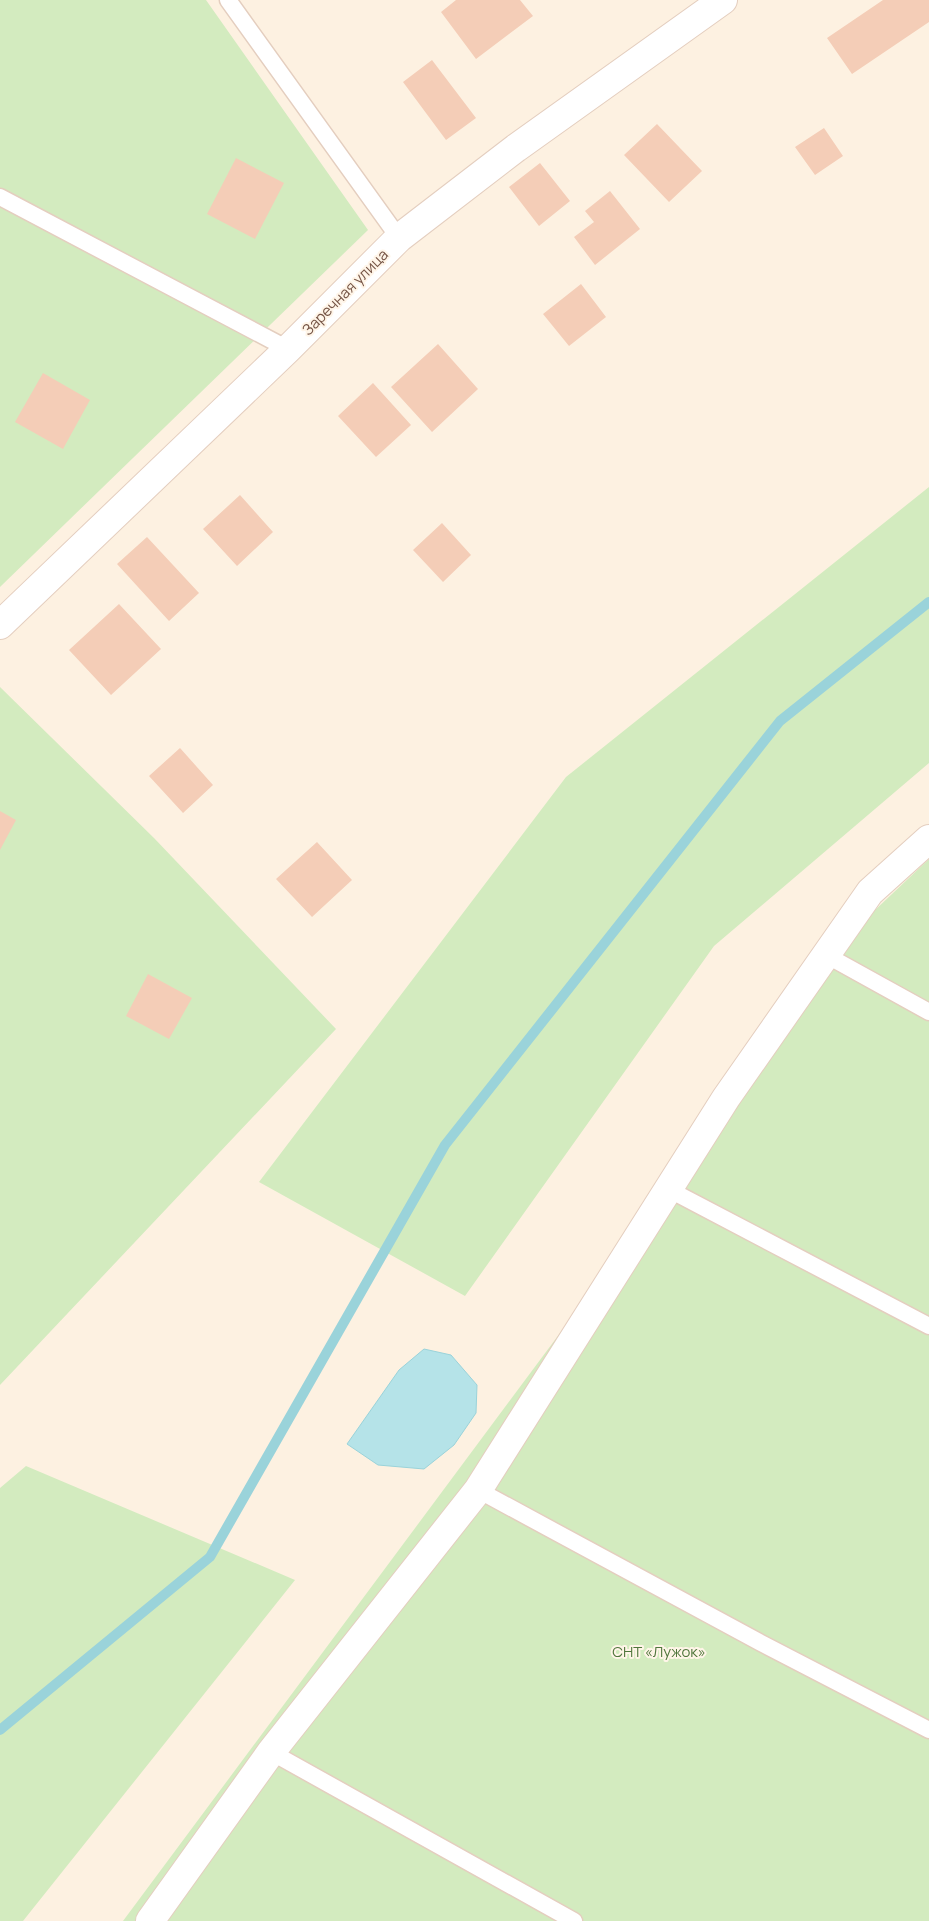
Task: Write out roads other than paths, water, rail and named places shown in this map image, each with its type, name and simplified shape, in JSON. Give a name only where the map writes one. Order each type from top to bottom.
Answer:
[{"type":"street","name":"Заречная улица","points":[[0,624],[288,349],[399,238],[516,148],[723,0]]},
{"type":"street","points":[[150,1921],[271,1752],[478,1490],[726,1098],[870,892],[929,839]]},
{"type":"lane","points":[[228,0],[399,238]]},
{"type":"lane","points":[[0,197],[288,349]]},
{"type":"lane","points":[[826,955],[929,1012]]},
{"type":"lane","points":[[668,1189],[929,1326]]},
{"type":"lane","points":[[478,1490],[761,1643],[929,1730]]},
{"type":"lane","points":[[271,1752],[574,1921]]},
{"type":"water","points":[[424,1349],[451,1355],[477,1385],[476,1413],[454,1445],[424,1469],[378,1465],[347,1444],[399,1370]]},
{"type":"waterway","points":[[0,1730],[210,1557],[445,1145],[780,721],[929,602]]},
{"type":"park label","name":"СНТ «Лужок»","points":[[659,1651]]}]
